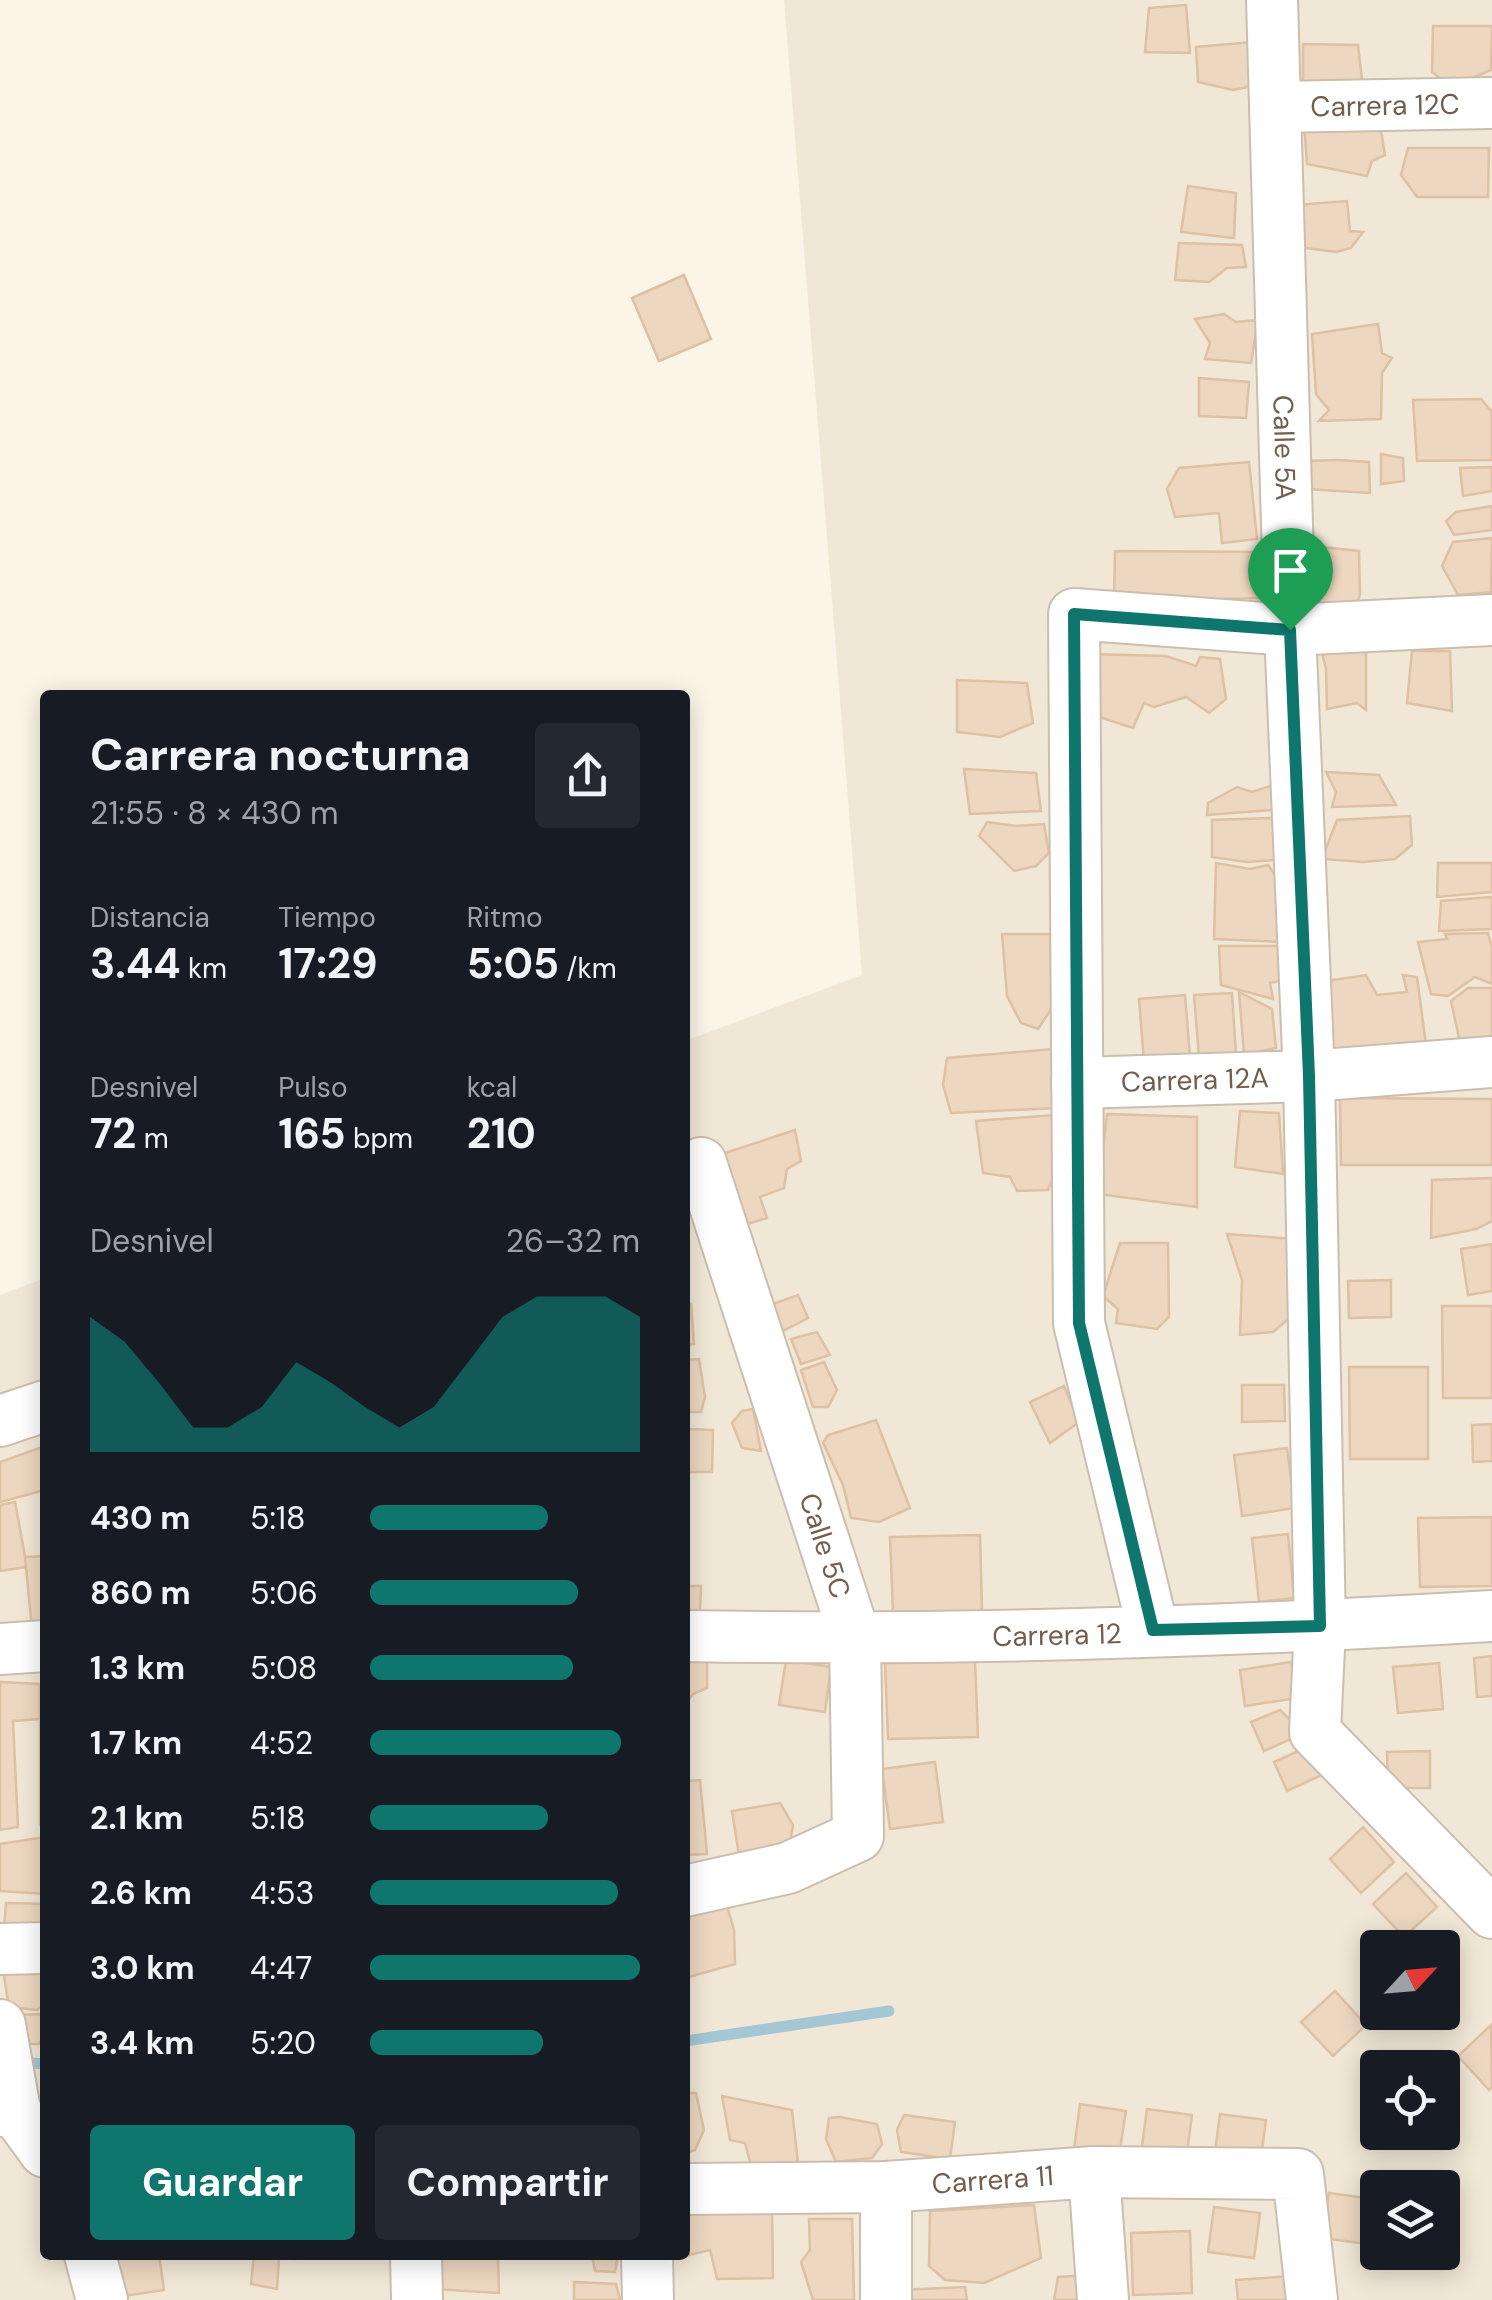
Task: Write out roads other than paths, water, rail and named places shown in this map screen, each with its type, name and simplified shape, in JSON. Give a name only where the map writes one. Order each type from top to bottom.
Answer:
[{"type":"street","name":"Calle 5A","points":[[1272,0],[1290,630],[1309,1076],[1320,1626],[1316,1732],[1492,1913]]},
{"type":"street","name":"Carrera 12C","points":[[1277,107],[1492,103]]},
{"type":"street","points":[[1153,1630],[1079,1323],[1074,614],[1290,630],[1492,620]]},
{"type":"street","name":"Carrera 12A","points":[[1076,1083],[1309,1076],[1492,1062]]},
{"type":"street","name":"Calle 5C","points":[[690,1168],[701,1163],[854,1637],[858,1836],[788,1868],[690,1890]]},
{"type":"street","points":[[0,1421],[40,1408]]},
{"type":"street","name":"Carrera 12","points":[[690,1636],[854,1637],[1320,1626],[1492,1616]]},
{"type":"street","points":[[0,1650],[40,1646]]},
{"type":"street","points":[[0,1949],[40,1948]]},
{"type":"street","points":[[0,2025],[7,2111],[40,2147]]},
{"type":"street","points":[[1094,2172],[1104,2300]]},
{"type":"street","name":"Carrera 11","points":[[690,2189],[886,2186],[1094,2172],[1298,2174],[1312,2300]]},
{"type":"street","points":[[886,2186],[886,2300]]},
{"type":"street","points":[[91,2260],[102,2300]]},
{"type":"street","points":[[416,2260],[417,2300]]},
{"type":"street","points":[[647,2260],[648,2300]]},
{"type":"waterway","points":[[690,2040],[889,2011]]},
{"type":"waterway","points":[[19,2062],[40,2064]]}]
